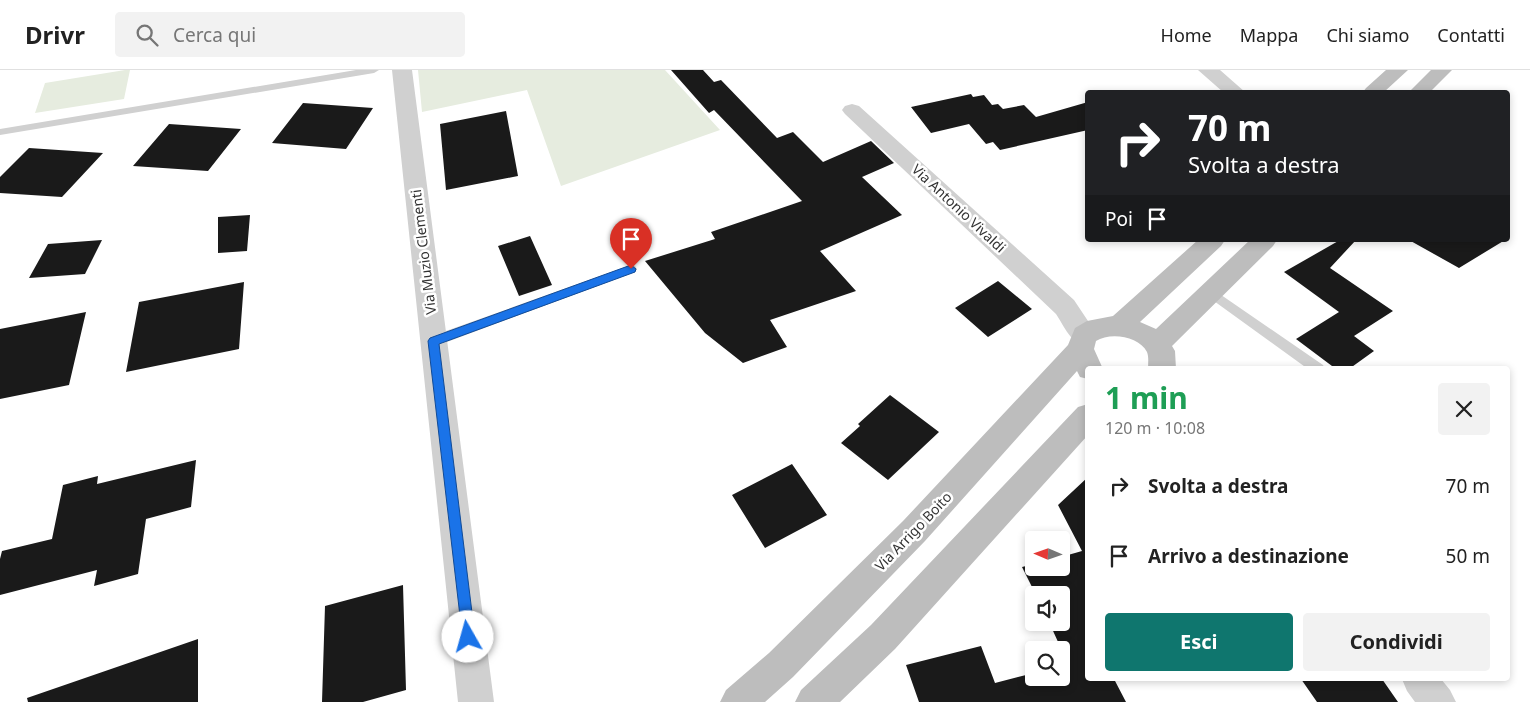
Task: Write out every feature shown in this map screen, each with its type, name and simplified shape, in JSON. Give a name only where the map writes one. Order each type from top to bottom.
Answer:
[{"type":"street","name":"Via Muzio Clementi","points":[[402,70],[476,702]]},
{"type":"street","points":[[1208,70],[1232,90]]},
{"type":"street","points":[[1375,90],[1398,70]]},
{"type":"street","points":[[1421,90],[1442,70]]},
{"type":"street","name":"Via Antonio Vivaldi","points":[[852,110],[1065,307],[1095,341]]},
{"type":"street","name":"Via Arrigo Boito","points":[[738,702],[781,665],[907,538],[1095,341],[1211,242]]},
{"type":"street","points":[[1095,341],[1135,329],[1147,336],[1159,357],[1211,292],[1263,242]]},
{"type":"street","points":[[813,702],[883,637],[1085,417]]},
{"type":"street","points":[[1421,681],[1438,702]]},
{"type":"lane","points":[[0,132],[374,70]]},
{"type":"lane","points":[[434,341],[631,269]]},
{"type":"lane","points":[[1211,292],[1314,366]]},
{"type":"shaded area","points":[[130,70],[124,99],[35,113],[45,83]]},
{"type":"shaded area","points":[[418,70],[665,70],[720,130],[561,186],[527,90],[422,112]]},
{"type":"building","points":[[671,70],[703,70],[714,82],[721,80],[777,138],[793,132],[823,162],[871,141],[894,163],[862,177],[902,215],[820,251],[856,291],[770,320],[787,347],[743,363],[705,333],[645,261],[715,239],[711,232],[802,201],[714,110],[709,113]]},
{"type":"building","points":[[971,94],[973,97],[984,95],[992,105],[998,104],[1003,109],[1024,105],[1036,117],[1085,103],[1085,131],[1000,150],[993,142],[986,144],[969,124],[931,133],[911,107]]},
{"type":"building","points":[[303,103],[373,108],[346,149],[272,143]]},
{"type":"building","points":[[506,111],[518,176],[446,190],[440,124]]},
{"type":"building","points":[[169,124],[241,129],[208,171],[133,166]]},
{"type":"building","points":[[29,148],[103,153],[62,197],[0,193],[0,177]]},
{"type":"building","points":[[250,215],[247,251],[218,253],[218,217]]},
{"type":"building","points":[[530,236],[552,285],[519,296],[498,246]]},
{"type":"building","points":[[102,240],[85,274],[29,278],[48,244]]},
{"type":"building","points":[[1336,242],[1354,242],[1330,268],[1393,311],[1354,336],[1374,351],[1353,366],[1332,366],[1296,339],[1339,312],[1284,272]]},
{"type":"building","points":[[1413,242],[1502,242],[1459,268]]},
{"type":"building","points":[[998,281],[1032,309],[988,337],[955,308]]},
{"type":"building","points":[[244,282],[239,349],[126,372],[139,302]]},
{"type":"building","points":[[86,312],[69,385],[0,399],[0,329]]},
{"type":"building","points":[[890,395],[939,432],[888,480],[841,443],[860,426],[858,424]]},
{"type":"building","points":[[196,460],[191,507],[146,519],[138,574],[94,586],[97,570],[0,595],[0,559],[2,551],[52,539],[63,485],[98,476],[97,484]]},
{"type":"building","points":[[792,464],[827,515],[765,548],[732,495]]},
{"type":"building","points":[[1085,480],[1085,681],[1115,681],[1126,702],[919,702],[906,665],[981,646],[995,683],[1025,675],[1025,686],[1070,686],[1070,641],[1058,641],[1053,631],[1070,631],[1070,586],[1032,586],[1026,576],[1070,576],[1070,554],[1082,551],[1058,505]]},
{"type":"building","points":[[403,585],[406,690],[363,702],[322,702],[325,606]]},
{"type":"building","points":[[198,639],[198,702],[28,702],[27,698]]},
{"type":"building","points":[[1302,681],[1383,681],[1398,702],[1317,702]]},
{"type":"route","points":[[468,637],[434,341],[631,269]]}]
